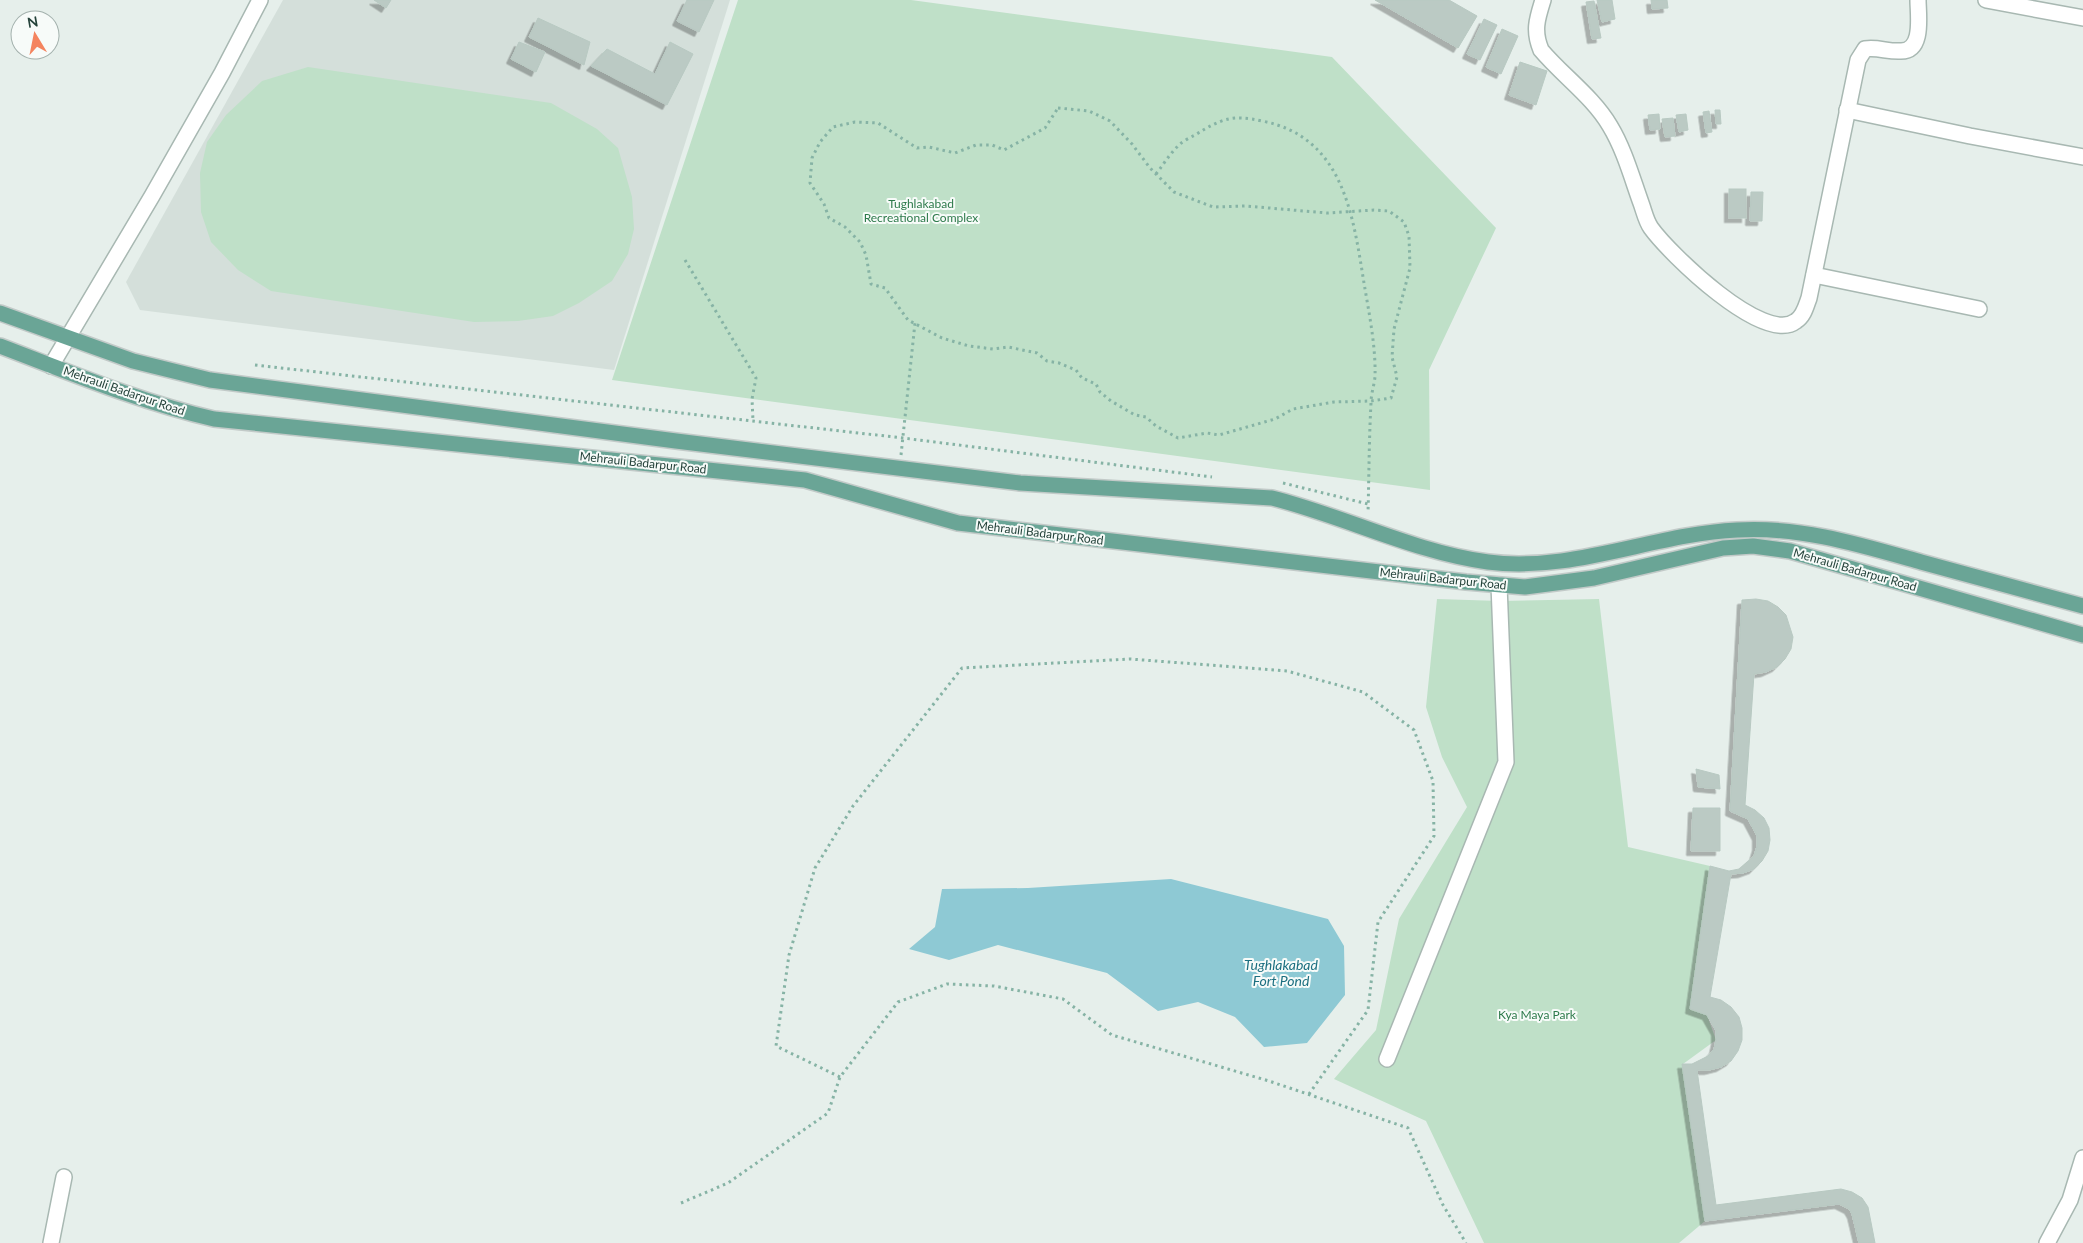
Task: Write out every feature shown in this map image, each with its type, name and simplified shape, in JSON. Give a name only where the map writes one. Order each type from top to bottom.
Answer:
[{"type":"main road","name":"Mehrauli Badarpur Road","points":[[0,313],[133,361],[210,380],[1020,482],[1272,498],[1309,507],[1456,556],[1518,564],[1549,563],[1698,534],[1767,529],[1837,538],[2083,606]]},
{"type":"main road","name":"Mehrauli Badarpur Road","points":[[0,346],[169,409],[214,419],[805,480],[958,523],[1525,587],[1594,578],[1723,548],[1753,546],[1790,551],[2083,635]]},
{"type":"street","points":[[51,366],[152,196],[222,73],[260,0]]},
{"type":"street","points":[[1543,0],[1535,27],[1541,50],[1597,108],[1610,126],[1650,226],[1682,263],[1757,320],[1784,326],[1796,322],[1803,313],[1814,274],[1860,53],[1865,49],[1875,47],[1902,52],[1910,49],[1915,44],[1918,28],[1918,0]]},
{"type":"street","points":[[1986,0],[2083,18]]},
{"type":"street","points":[[1847,110],[1941,131],[2083,157]]},
{"type":"street","points":[[1814,274],[1979,309]]},
{"type":"street","points":[[1387,1059],[1506,762],[1499,585]]},
{"type":"street","points":[[2047,1243],[2077,1203],[2083,1158]]},
{"type":"street","points":[[50,1243],[64,1177]]},
{"type":"path","points":[[1058,108],[1089,111],[1110,120],[1156,174],[1174,192],[1213,207],[1246,206],[1295,211],[1390,211],[1404,222],[1409,236],[1410,268],[1394,329],[1392,357],[1397,376],[1391,398],[1371,401],[1334,402],[1293,409],[1275,419],[1220,435],[1207,432],[1178,438],[1156,426],[1146,416],[1135,415],[1111,401],[1100,392],[1096,384],[1082,378],[1076,370],[1059,363],[1047,361],[1037,353],[1008,347],[993,349],[954,343],[908,320],[885,288],[871,284],[866,255],[860,242],[845,227],[829,218],[824,204],[810,183],[812,158],[820,142],[833,127],[855,122],[878,123],[917,148],[929,148],[955,153],[976,145],[992,145],[1004,150],[1045,128],[1058,108]]},
{"type":"path","points":[[1156,174],[1178,146],[1220,120],[1243,117],[1272,123],[1298,135],[1323,154],[1346,194],[1349,211],[1355,226],[1370,317],[1375,377],[1371,401],[1368,528]]},
{"type":"path","points":[[685,260],[756,378],[752,399],[753,421]]},
{"type":"path","points":[[900,468],[915,323]]},
{"type":"path","points":[[255,365],[903,438],[1214,477]]},
{"type":"path","points":[[1282,483],[1368,504]]},
{"type":"path","points":[[840,1077],[776,1046],[789,955],[815,868],[853,806],[962,668],[1130,660],[1288,670],[1363,692],[1414,730],[1432,781],[1434,836],[1378,922],[1368,1010],[1309,1094]]},
{"type":"path","points":[[680,1203],[728,1183],[828,1113],[840,1077],[898,1002],[947,984],[994,986],[1063,999],[1112,1034],[1309,1094],[1408,1128],[1443,1205],[1466,1243]]},
{"type":"shaded area","points":[[283,0],[730,0],[614,370],[140,310],[126,282]]},
{"type":"green space","name":"Tughlakabad Recreational Complex","points":[[738,0],[911,0],[1332,57],[1496,228],[1429,370],[1430,490],[612,380]]},
{"type":"green space","points":[[308,67],[551,103],[597,129],[618,148],[632,197],[634,229],[628,254],[612,281],[579,303],[553,316],[518,321],[474,322],[271,291],[238,270],[211,242],[201,212],[200,173],[207,142],[226,115],[262,81]]},
{"type":"green space","name":"Kya Maya Park","points":[[1437,599],[1500,601],[1599,599],[1628,847],[1710,866],[1690,1008],[1707,1015],[1716,1040],[1683,1064],[1705,1221],[1679,1243],[1484,1243],[1426,1121],[1334,1079],[1376,1030],[1399,919],[1467,807],[1442,757],[1426,707]]},
{"type":"water","name":"Tughlakabad Fort Pond","points":[[1171,879],[1328,919],[1344,946],[1345,995],[1307,1043],[1264,1047],[1235,1017],[1198,1002],[1158,1011],[1107,973],[998,945],[949,960],[909,949],[935,927],[942,889],[1028,888]]},
{"type":"building","points":[[374,0],[391,0],[386,8]]},
{"type":"building","points":[[687,0],[714,0],[699,32],[677,21]]},
{"type":"building","points":[[1375,0],[1449,0],[1477,16],[1458,48]]},
{"type":"building","points":[[1597,0],[1612,0],[1615,19],[1602,22]]},
{"type":"building","points":[[1651,0],[1667,0],[1668,8],[1652,9]]},
{"type":"building","points":[[1594,1],[1601,38],[1592,39],[1586,2]]},
{"type":"building","points":[[538,18],[590,42],[584,65],[529,37]]},
{"type":"building","points":[[1484,19],[1497,25],[1480,60],[1467,54]]},
{"type":"building","points":[[1502,29],[1518,36],[1501,74],[1486,67]]},
{"type":"building","points":[[519,42],[545,52],[536,72],[511,59]]},
{"type":"building","points":[[670,42],[693,54],[667,105],[591,66],[607,49],[655,74]]},
{"type":"building","points":[[1520,62],[1547,71],[1536,105],[1509,95]]},
{"type":"building","points":[[1715,110],[1720,110],[1721,124],[1716,124]]},
{"type":"building","points":[[1709,111],[1712,132],[1706,133],[1703,112]]},
{"type":"building","points":[[1659,114],[1660,129],[1650,130],[1648,115]]},
{"type":"building","points":[[1686,114],[1688,130],[1679,132],[1676,115]]},
{"type":"building","points":[[1673,118],[1675,136],[1665,137],[1662,119]]},
{"type":"building","points":[[1729,189],[1746,189],[1746,218],[1729,218]]},
{"type":"building","points":[[1751,192],[1763,192],[1762,221],[1750,221]]},
{"type":"building","points":[[1756,599],[1768,601],[1786,615],[1793,637],[1791,649],[1777,667],[1766,672],[1754,674],[1745,805],[1755,810],[1764,818],[1769,828],[1770,840],[1768,851],[1754,869],[1743,873],[1731,874],[1710,997],[1721,1000],[1731,1007],[1739,1017],[1742,1028],[1742,1040],[1738,1051],[1731,1061],[1721,1067],[1697,1070],[1716,1205],[1841,1189],[1852,1192],[1862,1198],[1868,1207],[1875,1243],[1859,1243],[1852,1214],[1849,1209],[1839,1204],[1705,1221],[1682,1064],[1692,1064],[1708,1056],[1714,1049],[1716,1040],[1716,1031],[1707,1015],[1690,1009],[1710,866],[1729,871],[1739,869],[1754,856],[1757,846],[1757,836],[1748,819],[1730,811],[1742,600]]},
{"type":"building","points":[[1696,769],[1719,775],[1720,789],[1698,787]]},
{"type":"building","points":[[1693,808],[1720,808],[1720,851],[1691,851]]}]
